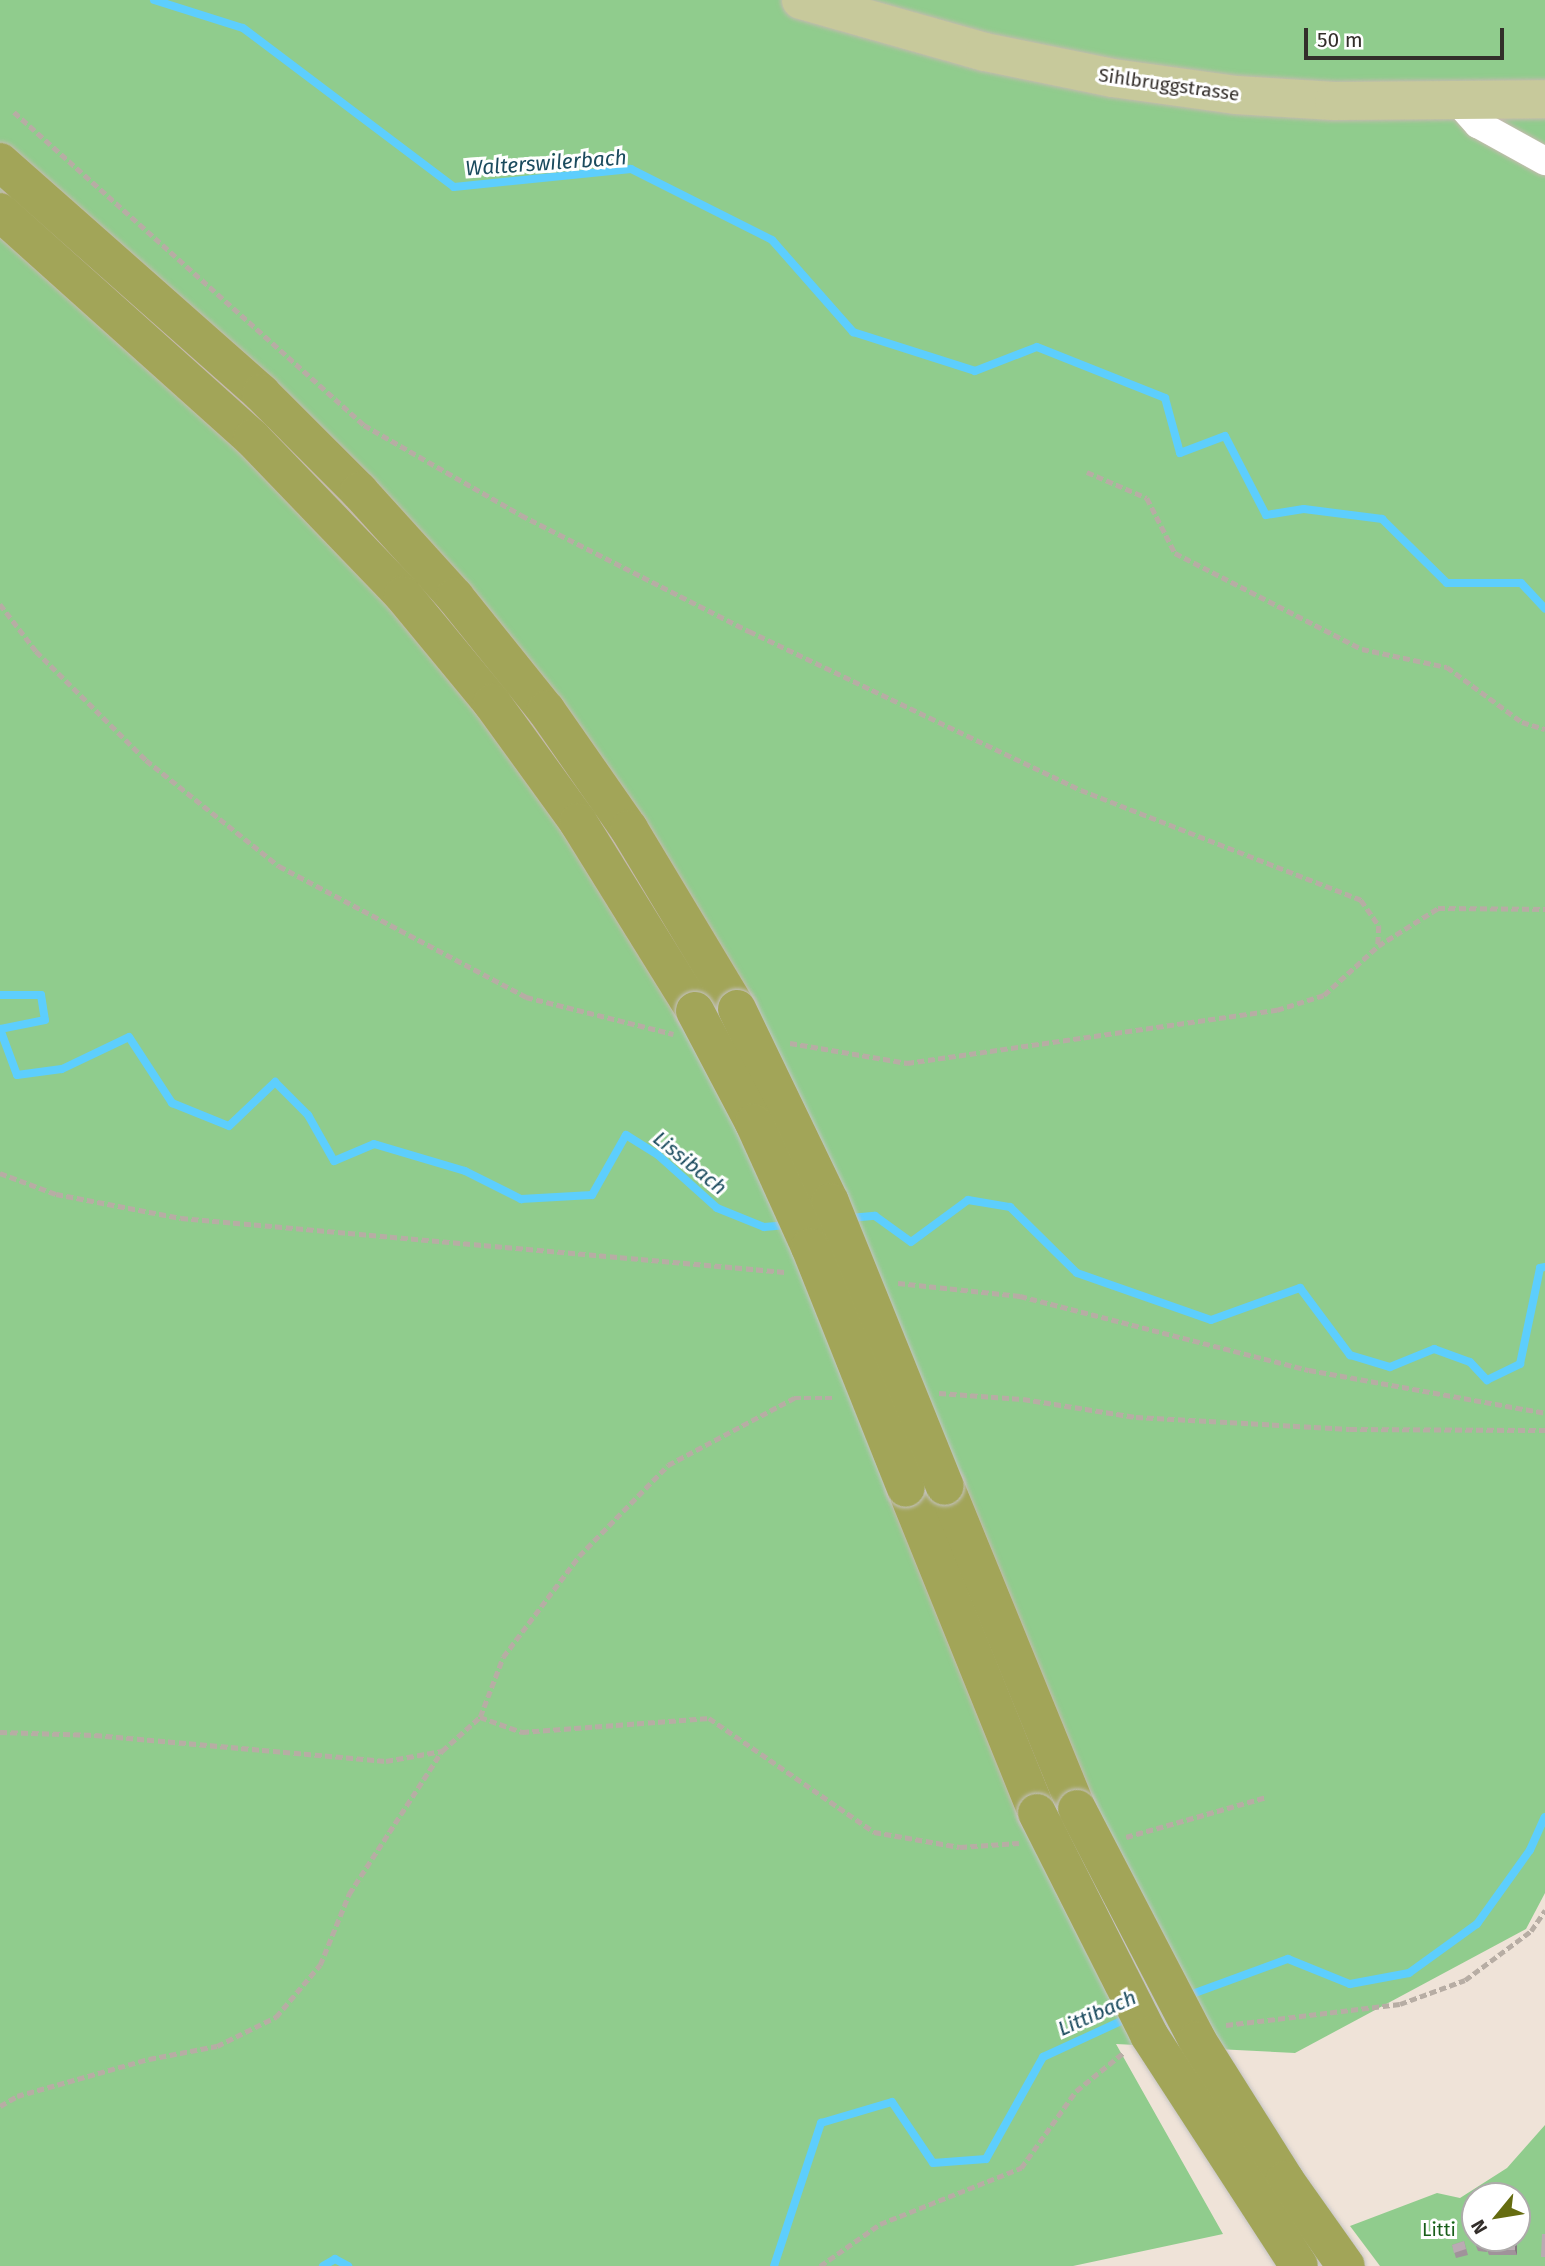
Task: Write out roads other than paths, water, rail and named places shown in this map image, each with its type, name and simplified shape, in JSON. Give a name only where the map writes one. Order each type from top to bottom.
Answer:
[{"type":"highway","points":[[0,162],[261,393],[359,491],[455,597],[546,710],[629,829],[737,1009],[830,1202],[1077,1809],[1197,2040],[1277,2168],[1346,2266]]},
{"type":"highway","points":[[0,212],[252,438],[403,595],[492,703],[618,882],[690,1023],[754,1123],[810,1247],[905,1488],[1031,1828],[1149,2035],[1299,2266]]},
{"type":"main road","name":"Sihlbruggstrasse","points":[[801,0],[985,52],[1113,78],[1236,95],[1458,102],[1545,99]]},
{"type":"street","points":[[1458,102],[1478,124],[1545,161]]},
{"type":"waterway","name":"Walterswilerbach","points":[[154,0],[243,28],[454,187],[631,169],[772,240],[853,332],[975,371],[1037,347],[1165,398],[1180,453],[1225,436],[1266,515],[1304,509],[1382,519],[1447,583],[1521,583],[1545,609]]},
{"type":"waterway","name":"Lissibach","points":[[0,995],[41,995],[45,1020],[0,1029],[17,1075],[62,1069],[129,1037],[172,1103],[229,1126],[275,1082],[308,1115],[334,1161],[374,1144],[465,1171],[521,1199],[592,1195],[626,1135],[658,1155],[717,1208],[764,1227],[788,1225]]},
{"type":"waterway","name":"Lissibach","points":[[850,1218],[875,1216],[911,1242],[968,1200],[1010,1207],[1077,1273],[1211,1320],[1300,1288],[1350,1355],[1390,1367],[1434,1349],[1470,1362],[1487,1380],[1520,1364],[1540,1268],[1545,1267]]},
{"type":"waterway","name":"Littibach","points":[[1184,1997],[1288,1959],[1350,1984],[1409,1973],[1477,1924],[1530,1850],[1545,1817]]},
{"type":"waterway","name":"Littibach","points":[[774,2266],[821,2123],[892,2102],[933,2163],[986,2159],[1043,2057],[1130,2017]]},
{"type":"waterway","name":"Littibach","points":[[323,2266],[335,2259],[348,2266]]},
{"type":"park label","name":"Litti","points":[[1439,2230]]}]
